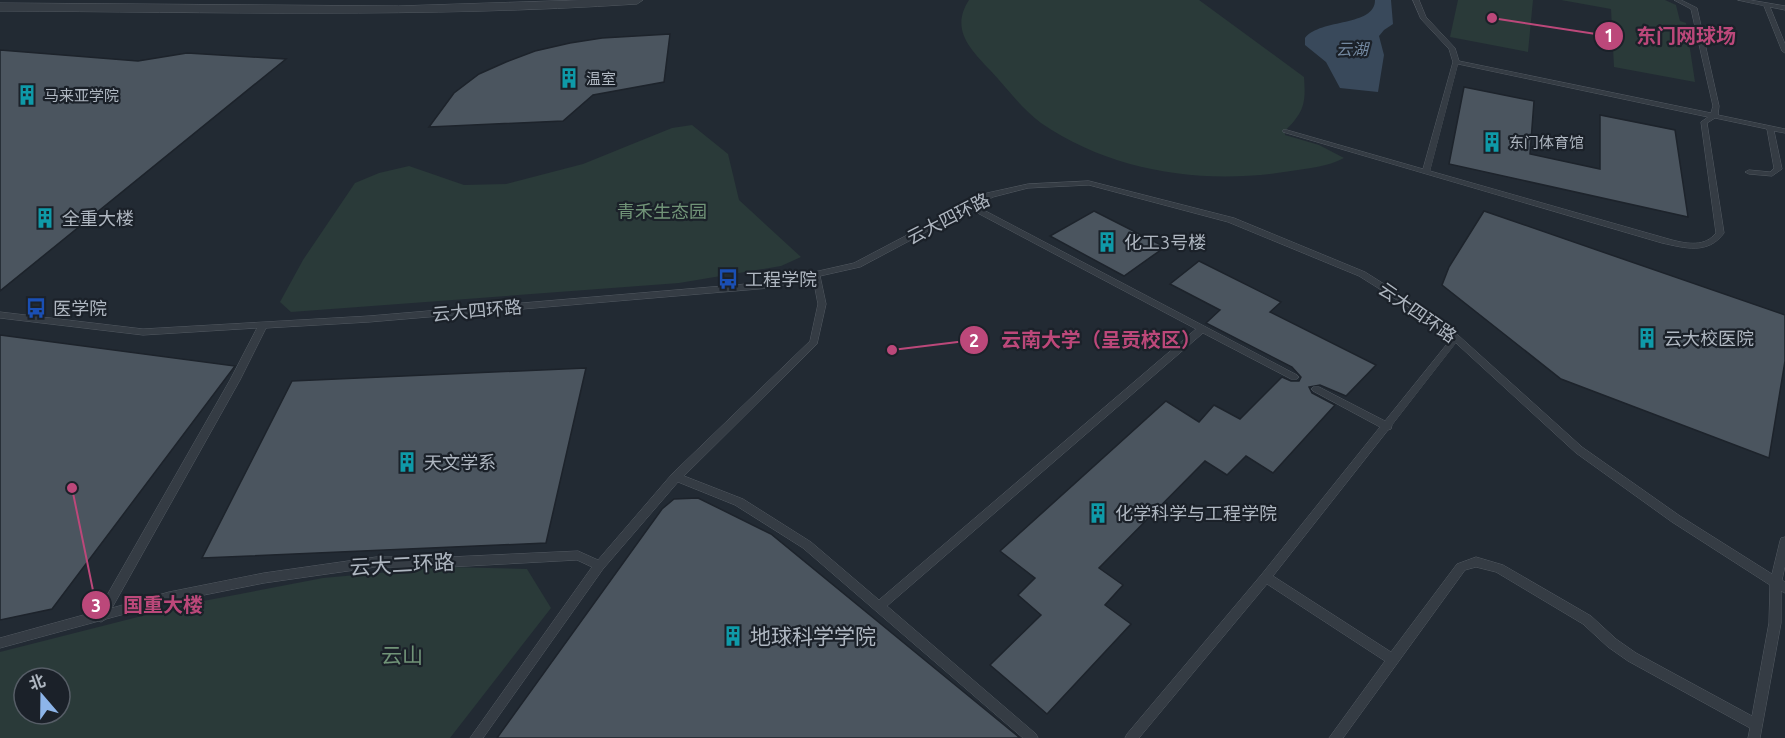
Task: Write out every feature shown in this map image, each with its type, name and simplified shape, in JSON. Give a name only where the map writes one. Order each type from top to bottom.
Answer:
[{"type":"street","points":[[0,7],[501,9],[637,0]]},
{"type":"lane","points":[[1416,0],[1423,18],[1452,48],[1456,62],[1426,171]]},
{"type":"lane","points":[[1285,131],[1665,241],[1705,246],[1716,241],[1720,233],[1704,122],[1714,116],[1716,106],[1694,8],[1677,0]]},
{"type":"lane","points":[[1741,0],[1785,8]]},
{"type":"lane","points":[[1766,4],[1785,51]]},
{"type":"lane","points":[[1456,62],[1785,131]]},
{"type":"lane","points":[[1749,172],[1772,174],[1778,169],[1770,128]]},
{"type":"lane","name":"云大四环路","points":[[0,315],[143,332],[369,319],[770,285],[857,265],[990,195],[1028,186],[1089,183],[1231,220],[1362,274],[1416,308],[1456,338],[1579,450],[1676,519],[1781,585]]},
{"type":"lane","points":[[969,205],[1294,377]]},
{"type":"lane","points":[[476,738],[599,566],[676,477],[814,342],[822,304],[816,274]]},
{"type":"lane","points":[[101,617],[235,380],[263,326]]},
{"type":"lane","points":[[878,607],[1202,329]]},
{"type":"lane","points":[[1138,736],[1388,427],[1456,338]]},
{"type":"lane","points":[[1316,389],[1388,427]]},
{"type":"lane","points":[[676,477],[739,502],[807,545],[1032,738]]},
{"type":"lane","points":[[1754,738],[1776,623],[1785,541]]},
{"type":"lane","name":"云大二环路","points":[[0,643],[169,597],[264,578],[376,562],[578,555],[599,566]]},
{"type":"lane","points":[[1335,738],[1461,567],[1476,562],[1499,568],[1587,620],[1612,643],[1632,657],[1756,725]]},
{"type":"lane","points":[[1266,577],[1393,660]]},
{"type":"green space","points":[[969,0],[1199,0],[1304,77],[1304,101],[1300,113],[1285,131],[1285,135],[1319,145],[1344,158],[1311,168],[1259,175],[1226,176],[1162,171],[1099,154],[1041,123],[1021,105],[976,54],[962,29],[961,20]]},
{"type":"green space","points":[[1458,0],[1533,0],[1528,52],[1450,37]]},
{"type":"green space","points":[[1561,0],[1665,0],[1676,5],[1680,21],[1686,23],[1695,82],[1614,67],[1611,9]]},
{"type":"green space","name":"青禾生态园","points":[[692,125],[728,154],[739,200],[801,257],[781,266],[679,283],[291,312],[280,302],[303,260],[355,183],[379,173],[409,166],[464,185],[506,184],[583,164],[672,128]]},
{"type":"green space","name":"云山","points":[[446,567],[527,569],[551,608],[450,738],[0,738],[0,652],[193,603],[323,578]]},
{"type":"water","name":"云湖","points":[[1375,0],[1391,0],[1393,24],[1379,36],[1384,55],[1378,92],[1340,88],[1326,62],[1305,45],[1305,38],[1323,27],[1366,15],[1373,9]]},
{"type":"building","name":"温室","points":[[670,34],[664,82],[593,95],[563,121],[429,127],[454,93],[479,74],[506,62],[535,51],[570,43],[602,38]]},
{"type":"building","name":"全重大楼","points":[[0,50],[138,61],[187,53],[286,59],[0,291]]},
{"type":"building","name":"东门体育馆","points":[[1464,87],[1534,101],[1530,154],[1600,169],[1600,115],[1675,130],[1688,217],[1449,164]]},
{"type":"building","name":"化工3号楼","points":[[1094,211],[1165,247],[1124,276],[1050,236]]},
{"type":"building","name":"云大校医院","points":[[1484,211],[1785,315],[1785,361],[1769,458],[1561,379],[1442,285],[1449,267]]},
{"type":"building","name":"化学科学与工程学院","points":[[1199,261],[1281,302],[1270,312],[1376,365],[1346,396],[1320,385],[1309,387],[1312,393],[1335,405],[1273,473],[1246,456],[1227,475],[1205,461],[1099,568],[1123,585],[1105,605],[1131,624],[1047,714],[990,665],[1041,615],[1018,595],[1035,578],[1000,551],[1166,401],[1199,422],[1214,405],[1240,419],[1282,377],[1291,381],[1299,381],[1301,377],[1292,367],[1206,323],[1220,310],[1170,284]]},
{"type":"building","points":[[0,335],[235,366],[52,609],[0,620]]},
{"type":"building","name":"天文学系","points":[[586,368],[546,543],[202,558],[292,381]]},
{"type":"building","name":"地球科学学院","points":[[698,498],[771,534],[1020,738],[497,738],[662,509],[674,499]]},
{"type":"place","name":"东门网球场","points":[[1492,18]]},
{"type":"place","name":"温室","points":[[569,78]]},
{"type":"place","name":"马来亚学院","points":[[27,95]]},
{"type":"place","name":"东门体育馆","points":[[1492,142]]},
{"type":"place","name":"全重大楼","points":[[45,218]]},
{"type":"place","name":"化工3号楼","points":[[1107,242]]},
{"type":"place","name":"工程学院","points":[[728,279]]},
{"type":"place","name":"医学院","points":[[36,308]]},
{"type":"place","name":"云大校医院","points":[[1647,338]]},
{"type":"place","name":"云南大学（呈贡校区）","points":[[892,350]]},
{"type":"place","name":"天文学系","points":[[407,462]]},
{"type":"place","name":"国重大楼","points":[[72,488]]},
{"type":"place","name":"化学科学与工程学院","points":[[1098,513]]},
{"type":"place","name":"地球科学学院","points":[[733,636]]}]
